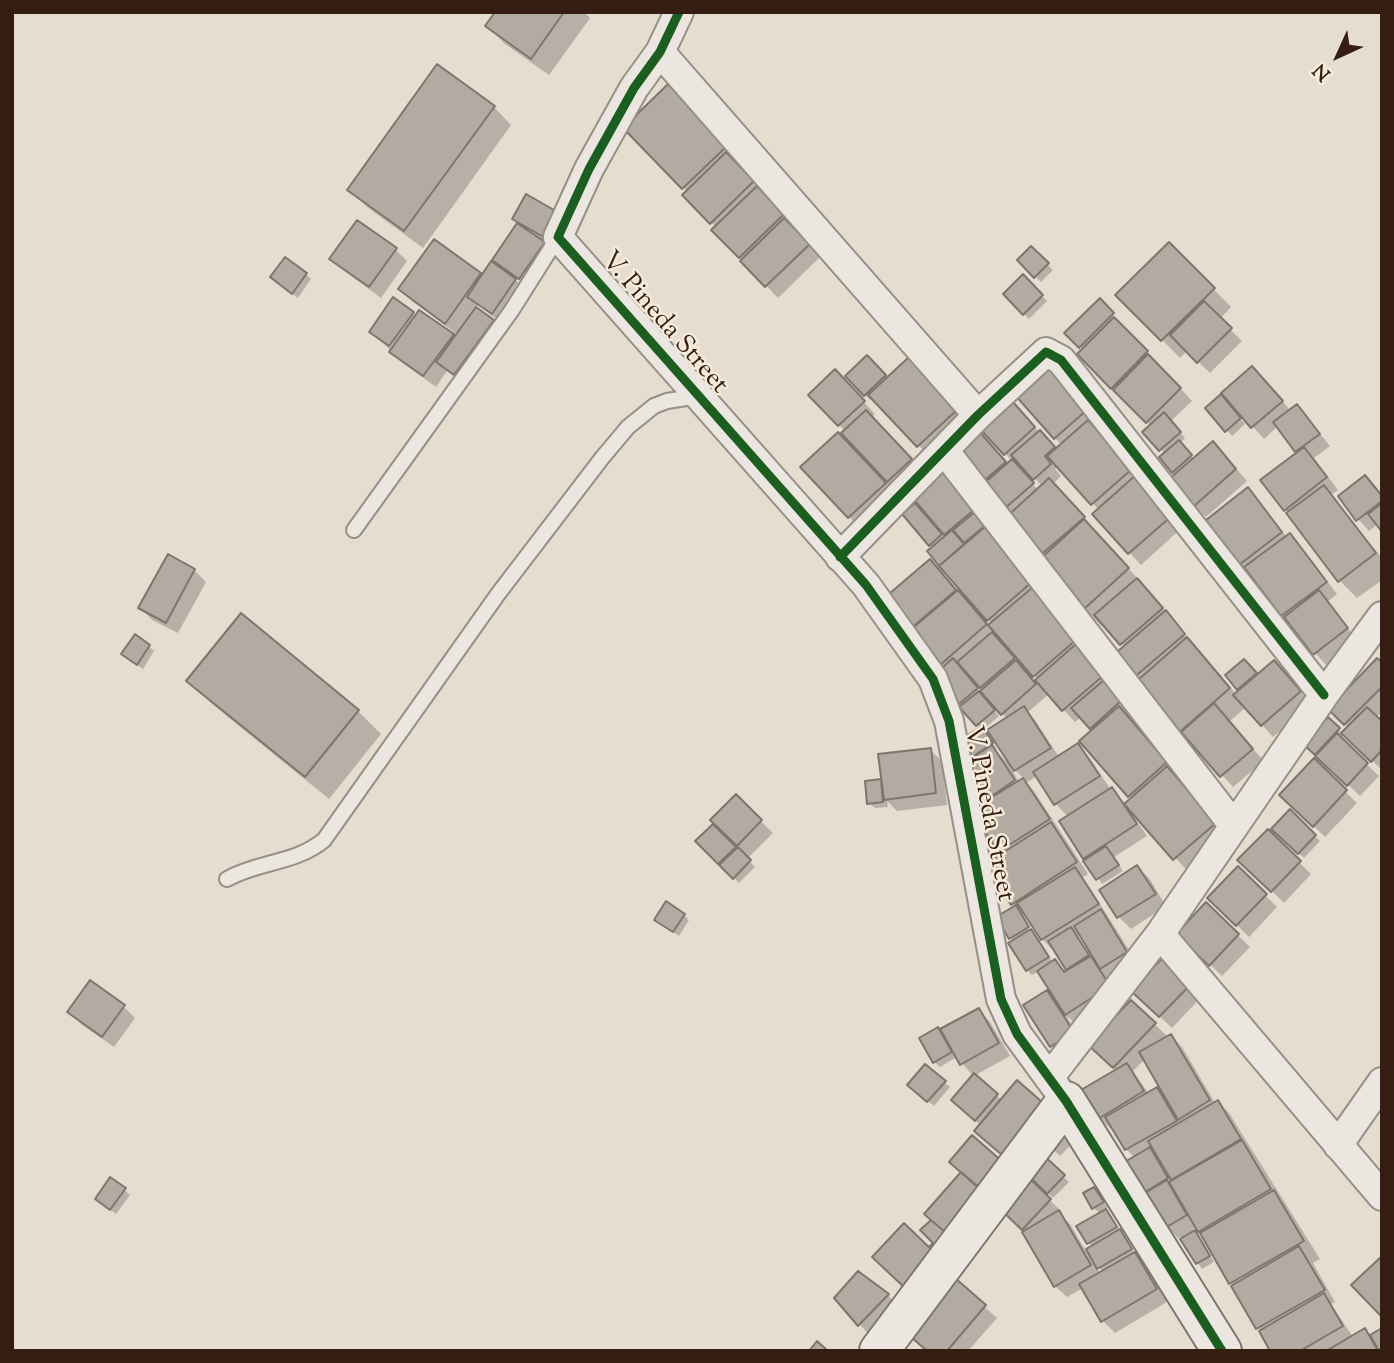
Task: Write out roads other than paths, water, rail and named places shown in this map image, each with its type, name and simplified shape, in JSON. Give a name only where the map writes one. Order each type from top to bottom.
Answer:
[{"type":"street","points":[[558,237],[589,169],[628,98],[660,52],[679,12]]},
{"type":"street","points":[[660,52],[978,415]]},
{"type":"street","name":"V. Pineda Street","points":[[558,237],[866,585],[933,680],[949,721],[1001,999],[1017,1034],[1058,1089],[1222,1351]]},
{"type":"street","points":[[841,557],[978,415],[1045,352],[1061,360],[1324,695]]},
{"type":"street","points":[[944,450],[1234,826]]},
{"type":"street","points":[[879,1351],[1160,934],[1324,695],[1382,616]]},
{"type":"street","points":[[1160,934],[1382,1196]]},
{"type":"street","points":[[1338,1145],[1382,1083]]},
{"type":"lane","points":[[354,530],[512,310],[558,237]]},
{"type":"lane","points":[[227,879],[256,867],[300,856],[324,840],[498,594],[602,458],[628,428],[654,406],[699,396]]}]
